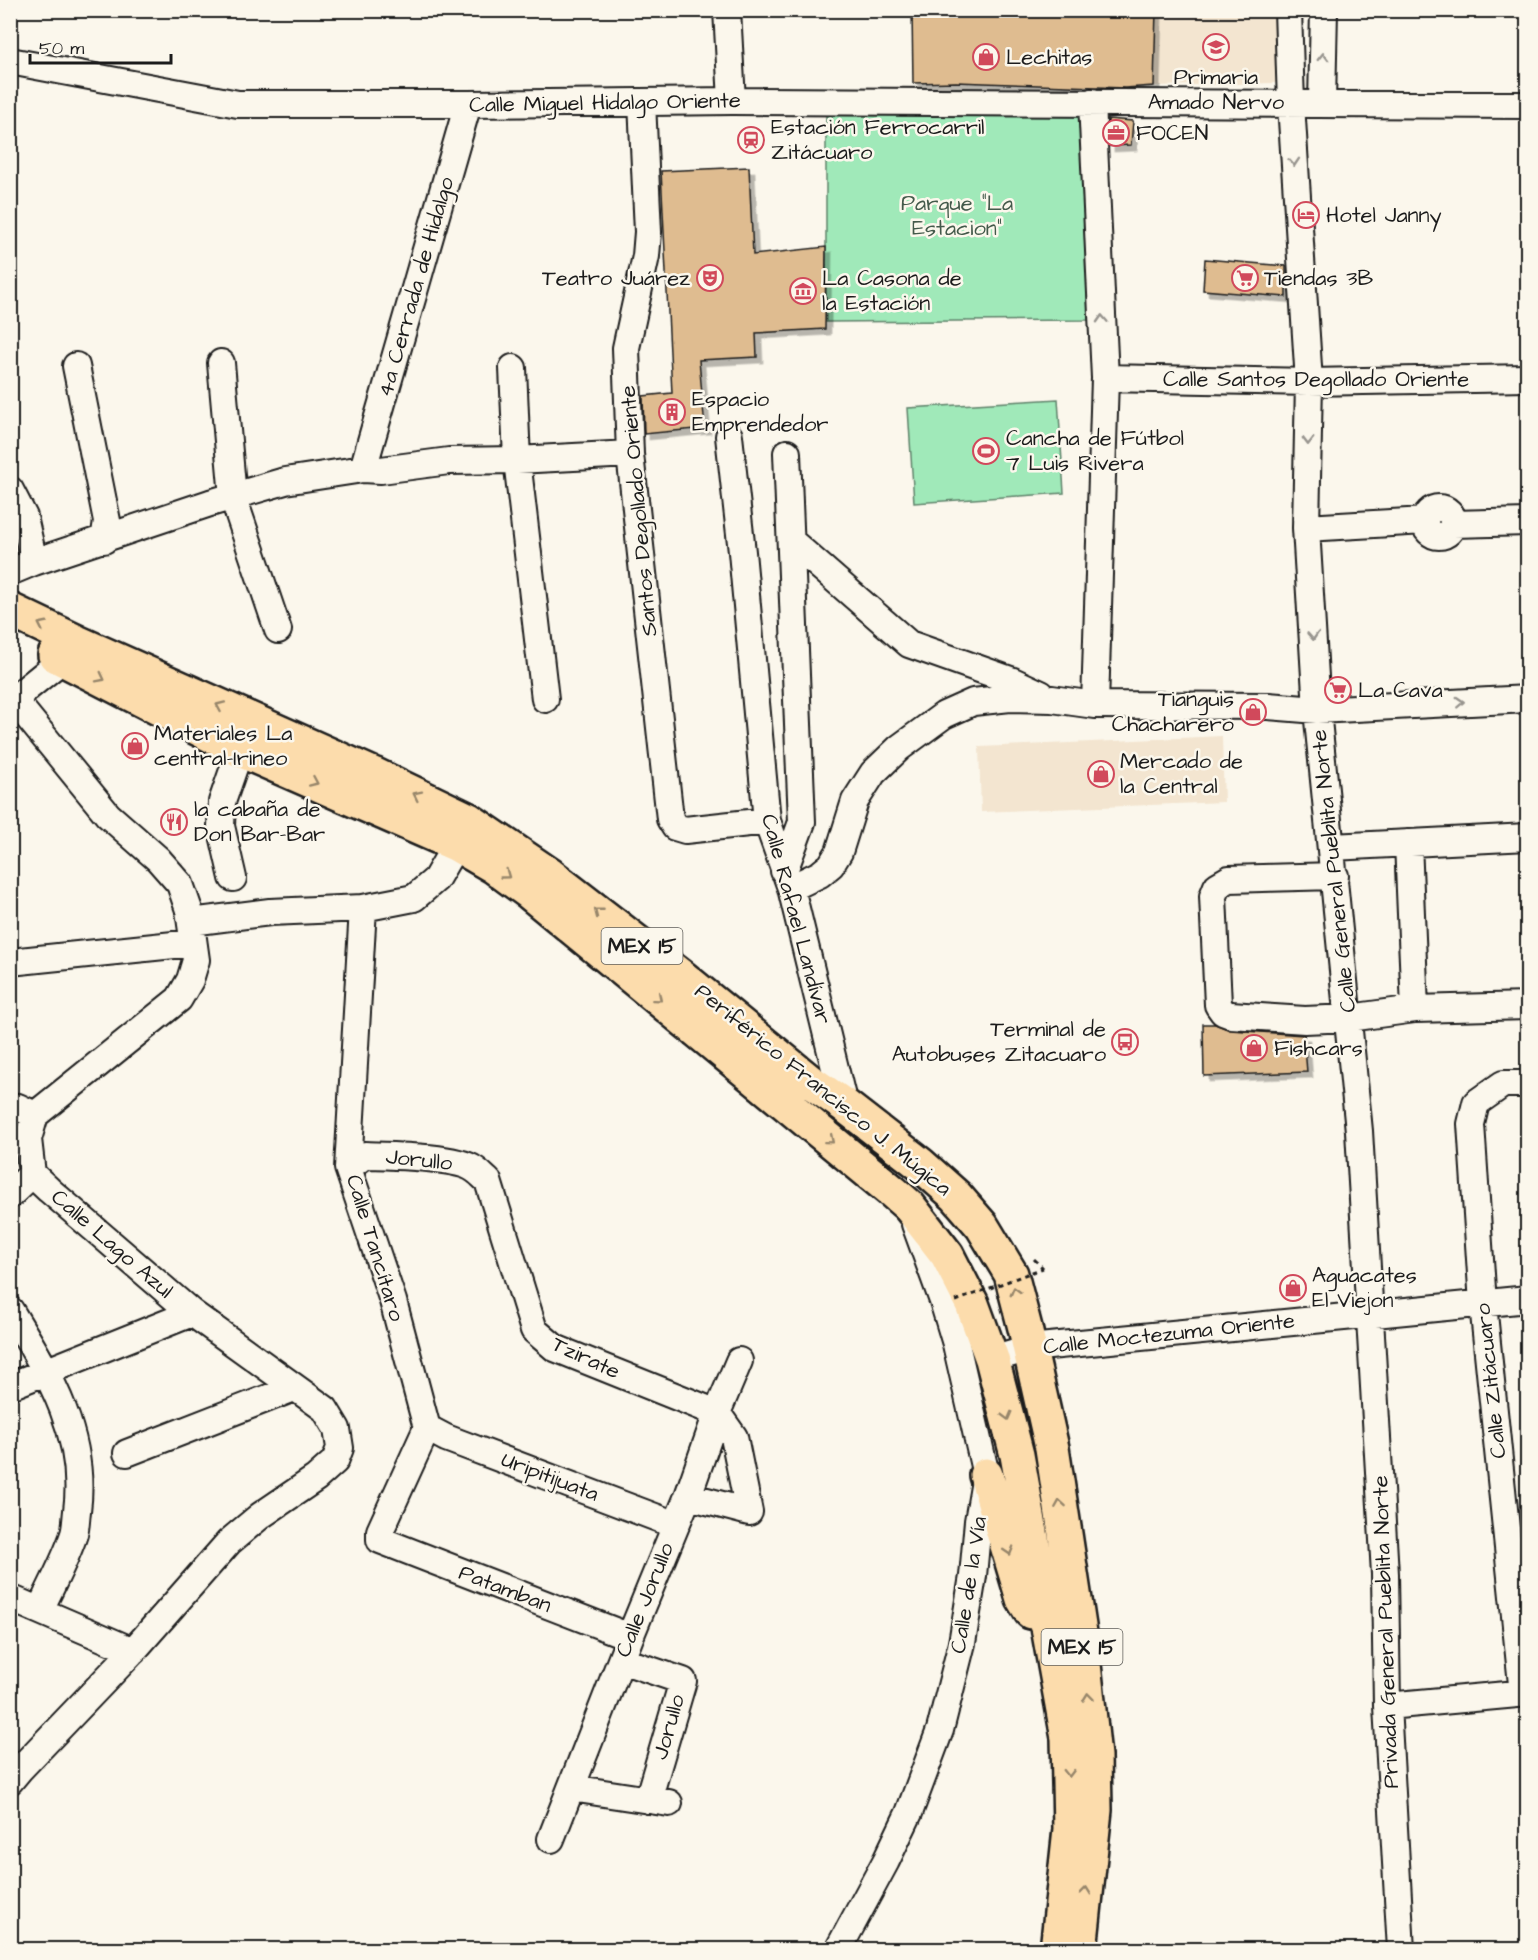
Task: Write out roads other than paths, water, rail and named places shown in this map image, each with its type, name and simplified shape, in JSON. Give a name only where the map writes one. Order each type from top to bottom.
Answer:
[{"type":"main road","name":"Periférico Francisco J. Múgica","points":[[10,610],[373,774],[463,832],[493,866],[530,893],[901,1199],[946,1255],[972,1304],[992,1359],[1017,1455],[1068,1738],[1070,1818],[1057,1950]]},
{"type":"main road","name":"Periférico Francisco J. Múgica","points":[[10,634],[240,750],[463,832],[550,875],[682,977],[808,1080],[920,1164],[956,1196],[982,1226],[1011,1274],[1029,1348],[1052,1448],[1082,1646],[1094,1756],[1095,1810],[1080,1950]]},
{"type":"main road","points":[[901,1199],[920,1164]]},
{"type":"main road","points":[[986,1475],[1023,1599],[1052,1648]]},
{"type":"street","points":[[727,10],[732,101]]},
{"type":"street","name":"Calle General Pueblita Norte","points":[[1288,10],[1291,104],[1309,382],[1306,528],[1317,710],[1349,1018],[1371,1314]]},
{"type":"street","points":[[1322,103],[1324,10]]},
{"type":"street","name":"Calle Miguel Hidalgo Oriente","points":[[10,61],[238,104],[732,101],[1527,105]]},
{"type":"street","name":"Santos Degollado Oriente","points":[[642,102],[648,232],[646,256],[626,348],[630,454],[670,819],[675,827],[685,830],[767,821]]},
{"type":"street","points":[[1092,102],[1105,378],[1095,705]]},
{"type":"street","name":"4a Cerrada de Hidalgo","points":[[363,469],[468,104]]},
{"type":"street","points":[[221,363],[233,497],[278,630]]},
{"type":"street","points":[[76,366],[107,521],[104,540]]},
{"type":"street","points":[[513,368],[517,460],[545,699]]},
{"type":"street","name":"Calle Santos Degollado Oriente","points":[[1105,378],[1309,382],[1527,378]]},
{"type":"street","name":"Calle Rafael Landívar","points":[[729,436],[767,821],[787,879],[844,1105]]},
{"type":"street","points":[[787,453],[802,822],[787,879],[820,874],[831,865],[839,852],[855,801],[873,773],[899,748],[944,716],[973,702],[1010,698],[1052,699],[1095,705],[1268,706],[1317,710],[1527,699]]},
{"type":"street","points":[[10,572],[34,562],[285,481],[363,469],[381,470],[460,461],[630,454]]},
{"type":"street","points":[[10,490],[24,517],[34,562]]},
{"type":"street","points":[[1306,528],[1425,521],[1426,530],[1433,536],[1442,536],[1450,532],[1453,524],[1527,522]]},
{"type":"street","points":[[791,541],[909,644],[1013,681],[1052,699]]},
{"type":"street","points":[[10,1107],[18,1107],[35,1115],[179,999],[190,980],[196,960],[189,910],[180,884],[158,859],[102,808],[13,701],[63,659]]},
{"type":"street","points":[[233,878],[221,825],[222,802],[240,750]]},
{"type":"street","points":[[10,962],[192,932],[270,912],[363,908],[414,898],[436,879],[463,832]]},
{"type":"street","points":[[1332,847],[1527,837]]},
{"type":"street","points":[[1408,843],[1415,1009]]},
{"type":"street","points":[[1335,876],[1229,879],[1217,886],[1213,896],[1218,1005],[1223,1012],[1231,1015],[1305,1020],[1349,1018],[1415,1009],[1527,1006]]},
{"type":"street","name":"Calle Tancítaro","points":[[363,908],[348,1168],[393,1301],[427,1428]]},
{"type":"street","name":"Calle Zitácuaro","points":[[1525,1694],[1483,1304],[1471,1124],[1476,1103],[1503,1084],[1527,1084]]},
{"type":"street","name":"Calle Lago Azul","points":[[10,1781],[133,1651],[229,1542],[260,1516],[316,1478],[335,1461],[340,1448],[337,1429],[325,1409],[192,1313],[32,1174],[28,1139],[35,1115]]},
{"type":"street","name":"Jorullo","points":[[348,1168],[365,1155],[450,1161],[472,1167],[488,1181]]},
{"type":"street","points":[[10,1195],[32,1174]]},
{"type":"street","name":"Tzirate","points":[[488,1181],[534,1330],[555,1348],[717,1413]]},
{"type":"street","name":"Calle de la Vía","points":[[838,1950],[909,1813],[940,1730],[962,1643],[986,1475],[956,1344],[943,1301],[901,1199]]},
{"type":"street","name":"Calle Moctezuma Oriente","points":[[992,1359],[1029,1348],[1527,1299]]},
{"type":"street","points":[[10,1310],[46,1370],[76,1447],[80,1486],[74,1534],[40,1610]]},
{"type":"street","points":[[10,1386],[192,1313]]},
{"type":"street","name":"Privada General Pueblita Norte","points":[[1371,1314],[1384,1574],[1387,1706],[1401,1950]]},
{"type":"street","name":"Calle Jorullo","points":[[551,1839],[688,1496],[717,1413],[739,1361]]},
{"type":"street","points":[[127,1453],[294,1388]]},
{"type":"street","points":[[688,1496],[749,1512],[734,1437],[717,1413]]},
{"type":"street","name":"Uripitijuata","points":[[427,1428],[446,1438],[676,1525]]},
{"type":"street","name":"Patamban","points":[[427,1428],[380,1531],[380,1540],[625,1649]]},
{"type":"street","points":[[10,1598],[133,1651]]},
{"type":"street","name":"Jorullo","points":[[571,1788],[659,1802],[683,1681],[625,1649]]},
{"type":"street","points":[[1387,1706],[1525,1694]]},
{"type":"place","name":"Primaria Amado Nervo","points":[[1216,47]]},
{"type":"place","name":"Lechitas","points":[[986,57]]},
{"type":"place","name":"FOCEN","points":[[1116,133]]},
{"type":"place","name":"Estación Ferrocarril Zitácuaro","points":[[751,140]]},
{"type":"place","name":"Hotel Janny","points":[[1306,215]]},
{"type":"place","name":"Teatro Juárez","points":[[710,278]]},
{"type":"place","name":"Tiendas 3B","points":[[1245,278]]},
{"type":"place","name":"La Casona de la Estación","points":[[803,291]]},
{"type":"place","name":"Espacio Emprendedor","points":[[672,412]]},
{"type":"place","name":"Cancha de Fútbol 7 Luis Rivera","points":[[986,451]]},
{"type":"place","name":"La Cava","points":[[1338,690]]},
{"type":"place","name":"Tianguis Chacharero","points":[[1253,712]]},
{"type":"place","name":"Materiales La central-Irineo","points":[[135,746]]},
{"type":"place","name":"Mercado de la Central","points":[[1101,774]]},
{"type":"place","name":"la cabaña de Don Bar-Bar","points":[[174,822]]},
{"type":"place","name":"Terminal de Autobuses Zitacuaro","points":[[1125,1042]]},
{"type":"place","name":"Fishcars","points":[[1254,1048]]},
{"type":"place","name":"Aguacates El Viejon","points":[[1293,1288]]},
{"type":"park label","name":"Parque \"La Estacion\"","points":[[957,216]]}]
